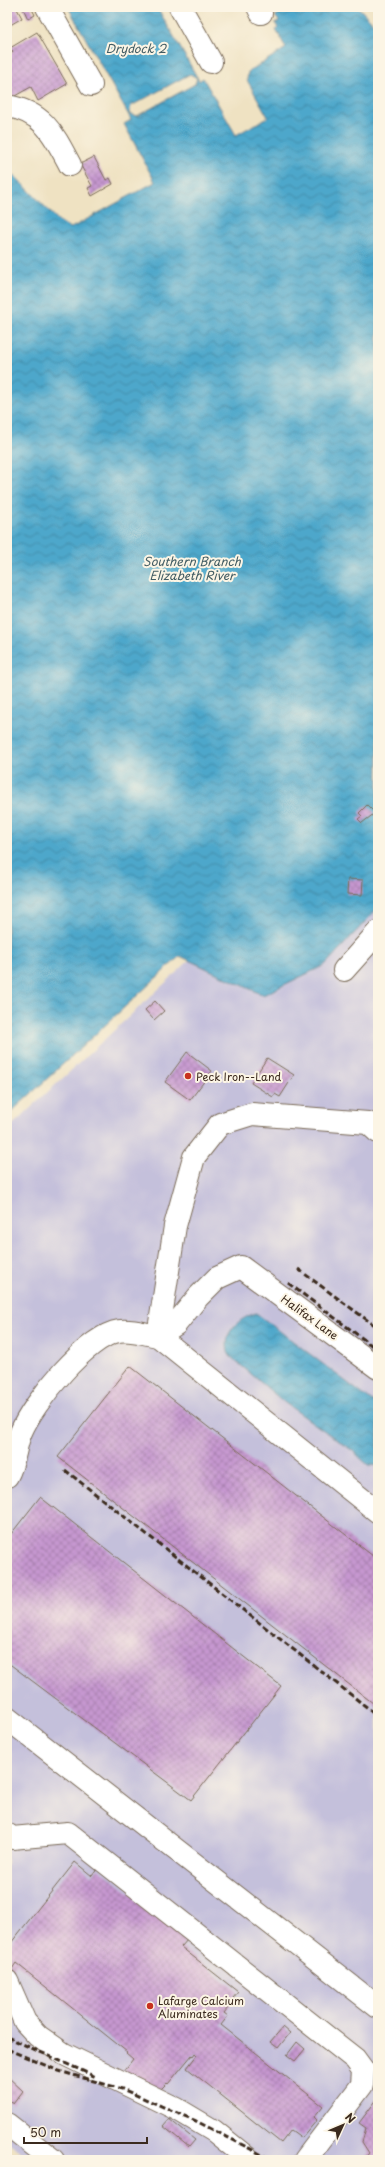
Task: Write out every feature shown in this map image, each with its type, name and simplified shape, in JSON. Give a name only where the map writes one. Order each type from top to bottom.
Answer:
[{"type":"street","points":[[47,7],[91,85]]},
{"type":"street","points":[[180,7],[211,62]]},
{"type":"street","points":[[7,106],[28,112],[46,125],[70,165]]},
{"type":"street","points":[[344,970],[378,932]]},
{"type":"street","points":[[158,1336],[175,1226],[194,1157],[220,1124],[252,1114],[368,1123],[378,1132]]},
{"type":"street","name":"Halifax Lane","points":[[158,1336],[176,1324],[198,1297],[217,1278],[241,1267],[378,1368]]},
{"type":"street","points":[[7,1476],[11,1469],[21,1432],[41,1401],[72,1360],[92,1344],[118,1332],[132,1331],[158,1336],[378,1512]]},
{"type":"street","points":[[7,1718],[378,2007]]},
{"type":"street","points":[[7,1834],[12,1838],[68,1833],[355,2059],[363,2070],[362,2085],[314,2157]]},
{"type":"street","points":[[7,1981],[25,2022],[38,2036],[64,2054],[177,2109],[214,2131],[250,2160]]},
{"type":"street","points":[[7,2124],[53,2160]]},
{"type":"shaded area","points":[[378,775],[378,2160],[32,2160],[7,2141],[7,1130],[191,959]]},
{"type":"water","name":"Southern Branch Elizabeth River","points":[[68,7],[157,7],[199,81],[203,78],[236,135],[268,117],[247,80],[248,72],[286,48],[276,30],[278,28],[275,23],[279,21],[275,16],[288,9],[287,7],[297,12],[306,7],[358,7],[378,28],[378,908],[325,965],[263,995],[180,956],[7,1116],[7,168],[61,223],[71,228],[155,182],[124,124],[131,120]],"holes":[[[190,74],[197,78],[195,84],[137,116],[129,114],[131,106]]]},
{"type":"water","points":[[256,1313],[378,1406],[378,1466],[368,1465],[353,1451],[285,1403],[230,1356],[227,1348],[227,1341],[232,1329],[243,1319]]},
{"type":"building","points":[[7,7],[16,7],[22,18],[7,27]]},
{"type":"building","points":[[31,7],[35,15],[28,19],[23,8]]},
{"type":"building","points":[[37,32],[67,84],[38,101],[31,87],[13,97],[7,87],[7,53],[8,55],[13,52],[10,48]]},
{"type":"building","points":[[94,157],[106,180],[110,178],[113,184],[92,196],[88,188],[92,186],[80,164]]},
{"type":"building","points":[[367,805],[375,813],[362,823],[358,819],[362,816],[359,813]]},
{"type":"building","points":[[348,879],[363,880],[362,895],[347,894]]},
{"type":"building","points":[[155,1001],[164,1011],[154,1020],[145,1010]]},
{"type":"building","name":"Peck Iron--Land","points":[[187,1052],[212,1071],[190,1100],[165,1082]]},
{"type":"building","points":[[267,1058],[294,1075],[280,1097],[275,1094],[273,1097],[251,1083]]},
{"type":"building","points":[[130,1366],[378,1560],[378,1707],[58,1457]]},
{"type":"building","points":[[40,1497],[281,1686],[191,1800],[7,1662],[7,1539]]},
{"type":"building","name":"Lafarge Calcium Aluminates","points":[[75,1862],[92,1876],[98,1868],[188,1939],[181,1947],[238,1992],[233,1998],[235,1999],[224,2013],[228,2016],[221,2025],[323,2106],[314,2117],[317,2120],[302,2138],[291,2130],[281,2143],[187,2068],[197,2055],[195,2053],[168,2084],[167,2083],[155,2095],[124,2071],[133,2059],[126,2053],[127,2052],[16,1963],[12,1969],[7,1965],[7,1948]]},
{"type":"building","points":[[283,2027],[290,2033],[278,2048],[270,2042]]},
{"type":"building","points":[[297,2042],[305,2049],[295,2061],[287,2055]]},
{"type":"building","points":[[7,2076],[23,2091],[13,2104],[7,2100]]},
{"type":"building","points":[[378,2098],[378,2160],[363,2160],[369,2153],[362,2142],[366,2128],[359,2123]]},
{"type":"building","points":[[169,2119],[195,2140],[189,2147],[163,2126]]},
{"type":"railway","points":[[298,1269],[378,1328]]},
{"type":"railway","points":[[288,1283],[378,1350]]},
{"type":"railway","points":[[65,1470],[378,1716]]},
{"type":"railway","points":[[7,2037],[96,2077]]},
{"type":"railway","points":[[7,2049],[59,2071],[122,2089],[196,2121],[272,2160]]},
{"type":"place","name":"Peck Iron--Land","points":[[188,1076]]},
{"type":"place","name":"Lafarge Calcium Aluminates","points":[[150,2006]]},
{"type":"water label","name":"Drydock 2","points":[[136,48]]}]
